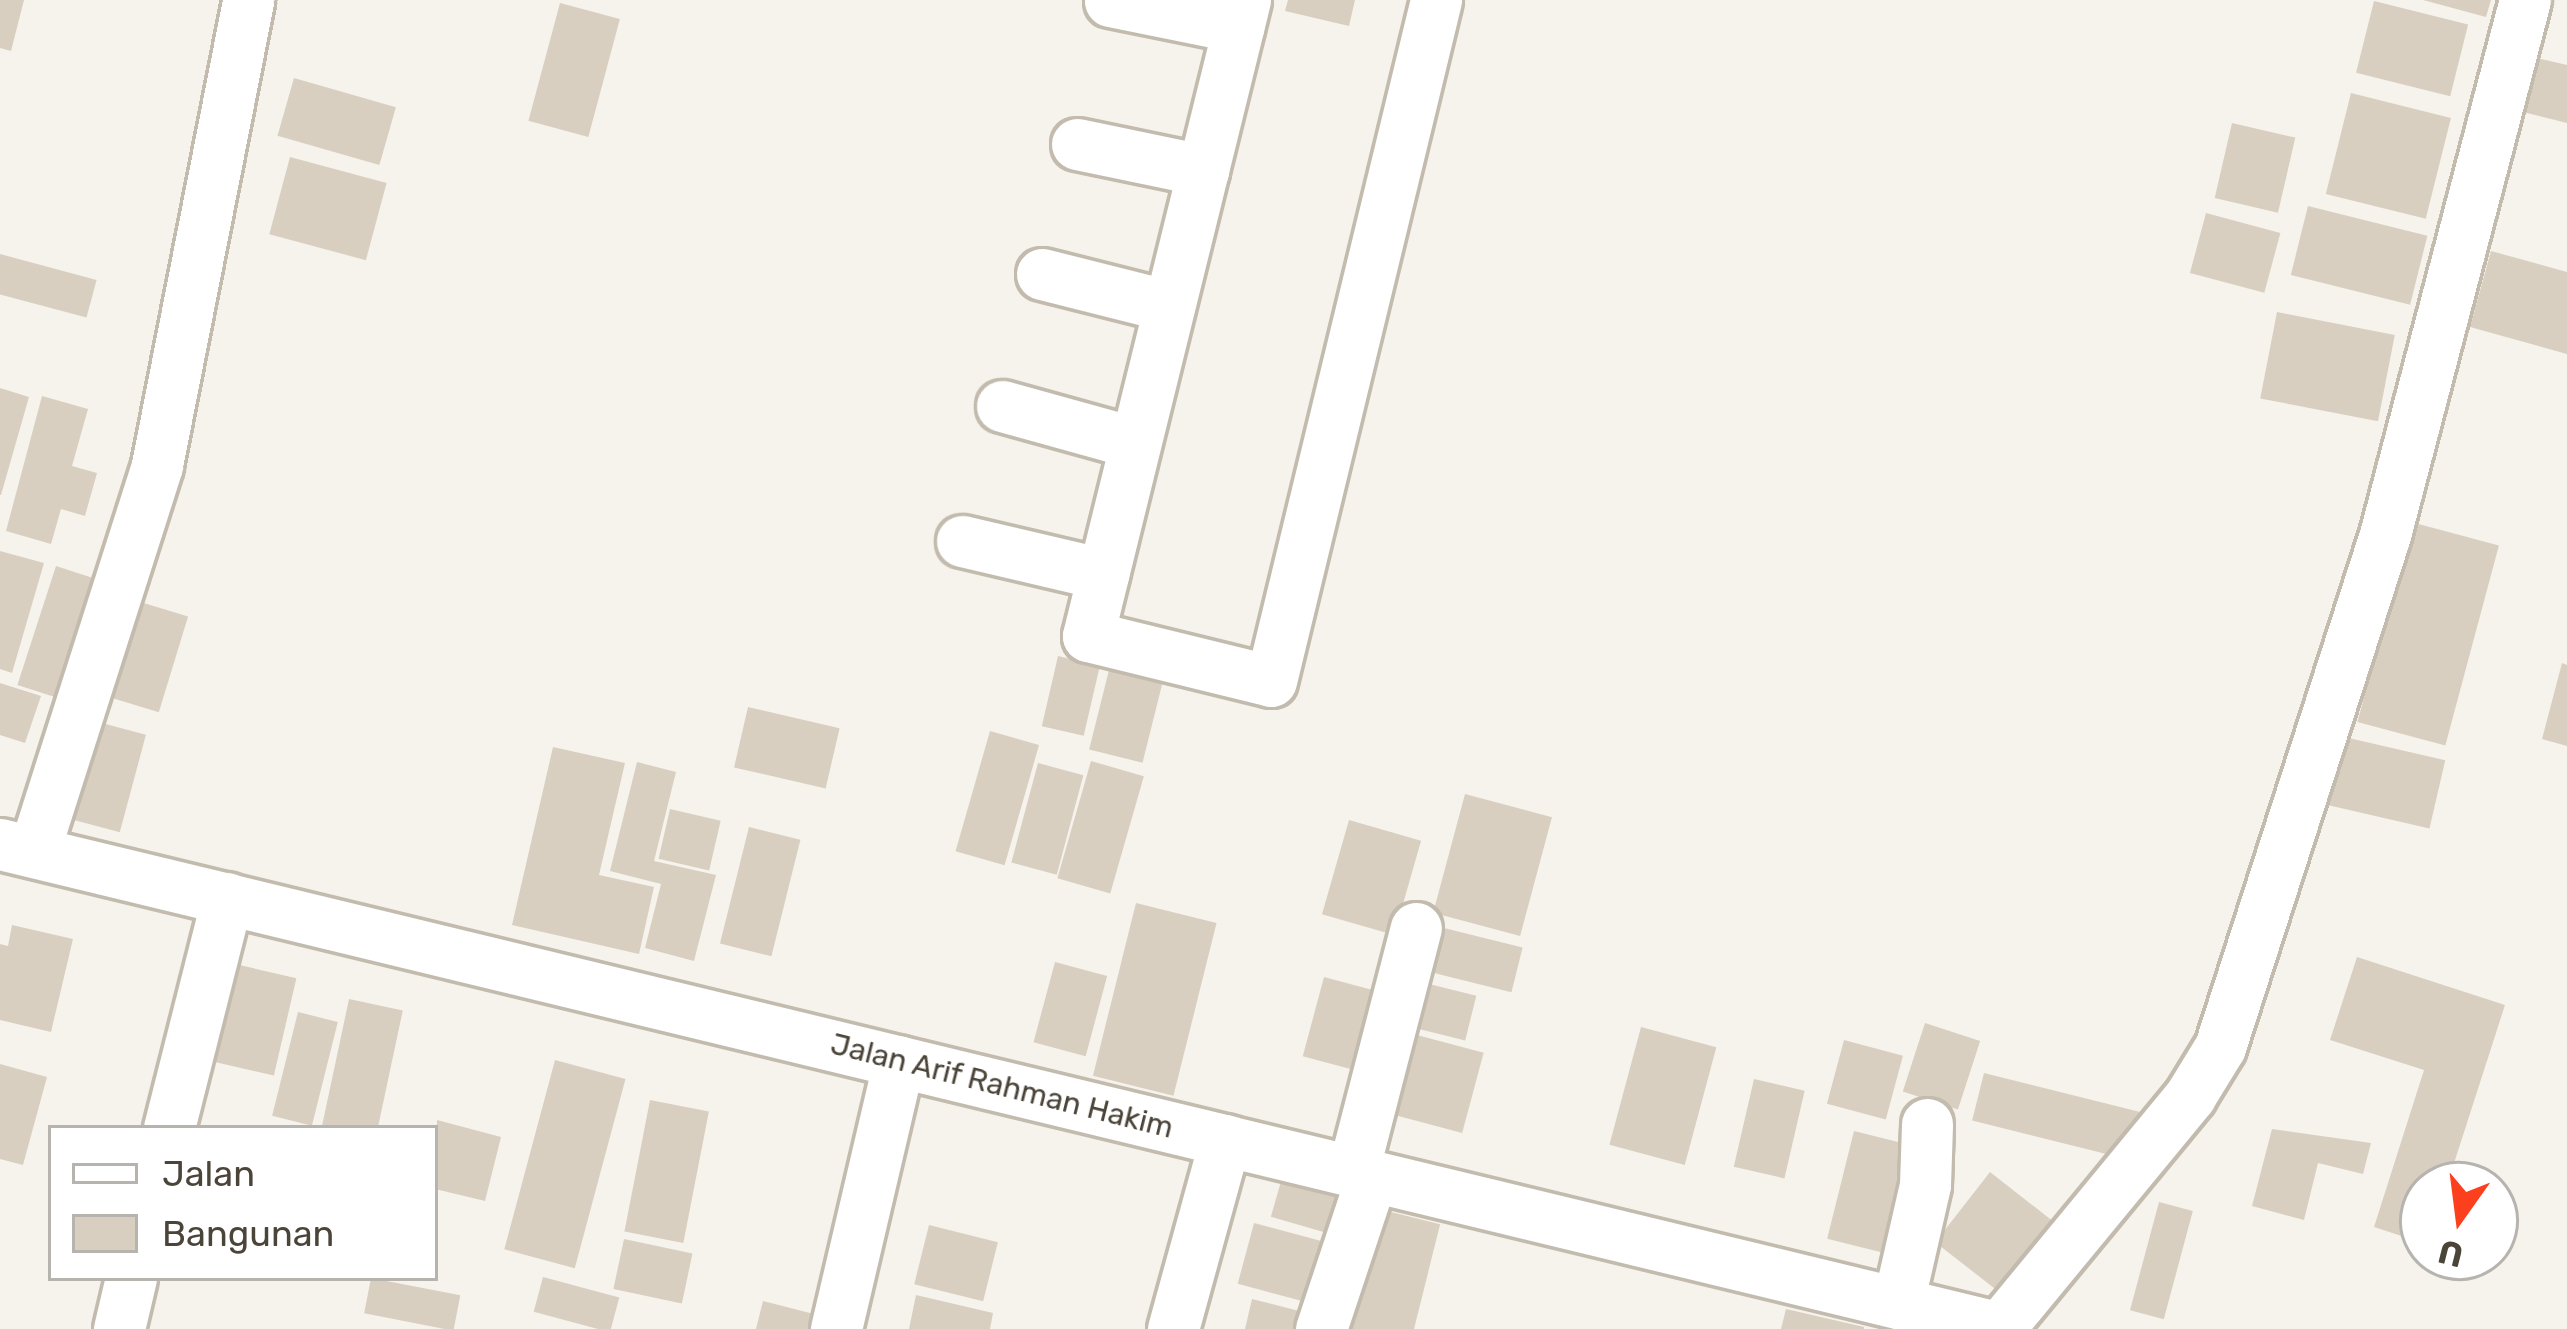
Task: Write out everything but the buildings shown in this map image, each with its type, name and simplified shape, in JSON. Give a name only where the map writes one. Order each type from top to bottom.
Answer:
[{"type":"street","points":[[17,848],[157,465],[248,0]]},
{"type":"street","points":[[1111,1],[1241,14],[1088,636],[1271,681],[1436,0]]},
{"type":"street","points":[[2001,1328],[2190,1096],[2220,1047],[2384,535],[2525,0]]},
{"type":"street","points":[[1077,144],[1203,170]]},
{"type":"street","points":[[1042,274],[1169,306]]},
{"type":"street","points":[[1002,406],[1135,442]]},
{"type":"street","points":[[962,541],[1103,574]]},
{"type":"street","name":"Jalan Arif Rahman Hakim","points":[[17,848],[2001,1328]]},
{"type":"street","points":[[170,1125],[226,898]]},
{"type":"street","points":[[1321,1329],[1363,1174],[1416,928]]},
{"type":"street","points":[[836,1329],[899,1061]]},
{"type":"street","points":[[1898,1303],[1925,1185],[1927,1124]]},
{"type":"street","points":[[1173,1329],[1226,1140]]},
{"type":"street","points":[[119,1329],[130,1281]]}]
